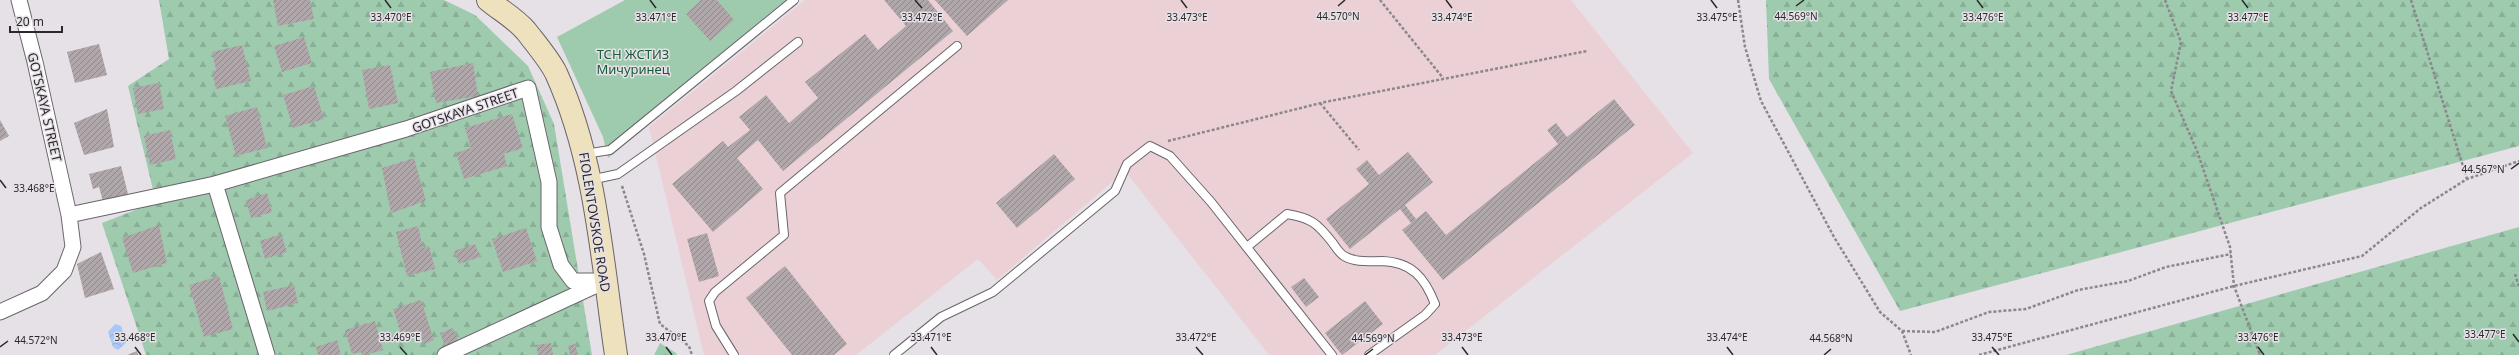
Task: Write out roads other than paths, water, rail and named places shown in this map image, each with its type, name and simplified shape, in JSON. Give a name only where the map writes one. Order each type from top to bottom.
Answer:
[{"type":"main road","name":"FIOLENTOVSKOE ROAD","points":[[488,0],[525,30],[555,72],[585,154],[616,355]]},
{"type":"street","name":"GOTSKAYA STREET","points":[[0,312],[42,293],[64,271],[73,247],[69,215],[35,62],[19,0]]},
{"type":"street","name":"GOTSKAYA STREET","points":[[69,215],[215,184],[406,129],[528,88],[549,182],[549,227],[560,265],[573,281],[605,281]]},
{"type":"street","points":[[215,184],[267,355]]},
{"type":"street","points":[[445,355],[605,281]]},
{"type":"lane","points":[[585,154],[610,150],[794,0]]},
{"type":"lane","points":[[590,180],[618,174],[736,91],[798,42]]},
{"type":"lane","points":[[734,355],[716,326],[709,301],[715,292],[784,235],[780,193],[957,46]]},
{"type":"lane","points":[[894,355],[941,317],[993,292],[1115,191],[1127,164],[1150,146],[1170,156],[1247,247],[1332,355]]},
{"type":"lane","points":[[1247,247],[1287,214],[1308,218],[1325,233],[1343,255],[1359,262],[1384,261],[1409,267],[1427,284],[1435,304],[1425,315],[1369,355]]},
{"type":"water","points":[[115,324],[121,326],[127,342],[118,350],[113,347],[108,332]]},
{"type":"park label","name":"ТСН ЖСТИЗ Мичуринец","points":[[633,62]]}]
